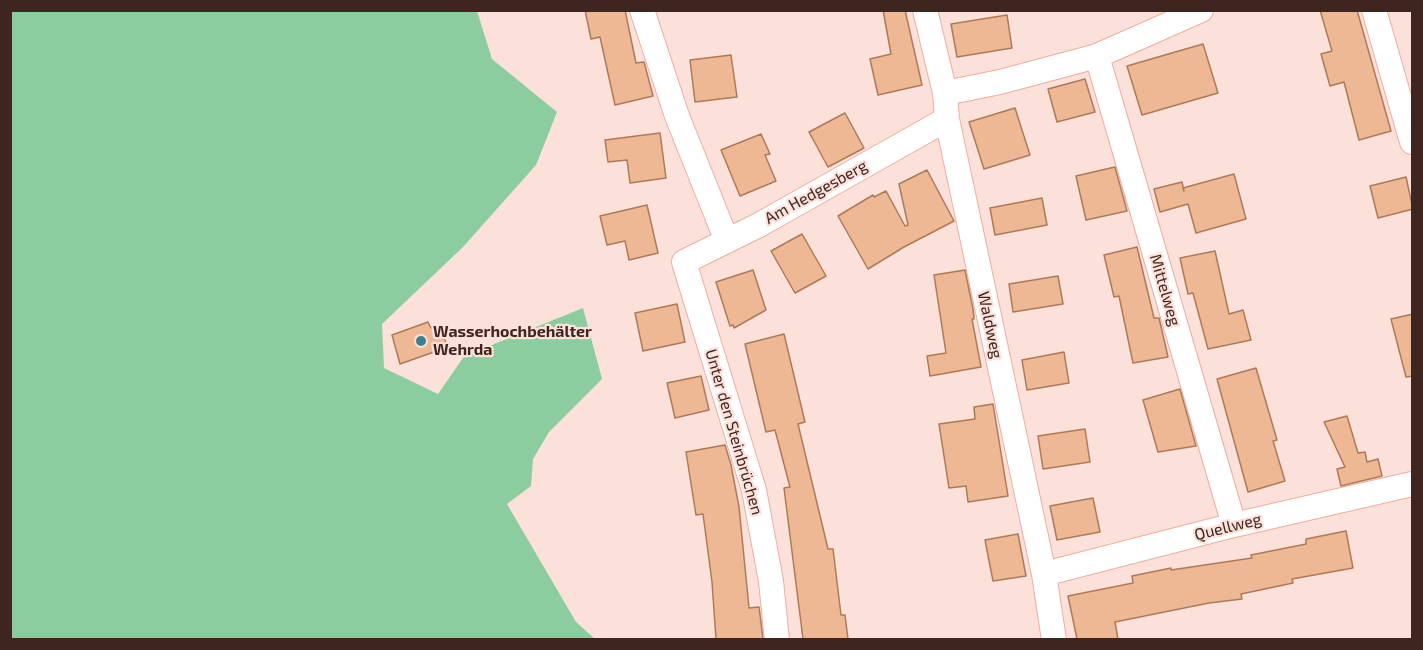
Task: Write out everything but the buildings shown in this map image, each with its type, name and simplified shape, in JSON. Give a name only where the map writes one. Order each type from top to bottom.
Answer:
[{"type":"street","points":[[642,10],[677,116],[727,241]]},
{"type":"street","name":"Waldweg","points":[[925,10],[945,93],[947,119],[1044,574],[1054,639]]},
{"type":"street","points":[[945,93],[1000,82],[1097,56],[1147,21],[1201,10]]},
{"type":"street","points":[[1374,10],[1413,142]]},
{"type":"street","name":"Mittelweg","points":[[1097,56],[1233,525]]},
{"type":"street","name":"Am Hedgesberg","points":[[684,262],[759,225],[947,119]]},
{"type":"street","name":"Unter den Steinbrüchen","points":[[684,262],[754,490],[771,581],[777,639]]},
{"type":"street","name":"Quellweg","points":[[1044,574],[1233,525],[1413,484]]},
{"type":"green space","points":[[10,11],[477,11],[492,59],[557,112],[536,165],[463,247],[382,324],[384,368],[438,394],[472,345],[480,352],[494,344],[583,308],[602,379],[549,432],[533,459],[531,486],[507,504],[576,622],[595,639],[11,639]]},
{"type":"place","name":"Wasserhochbehälter Wehrda","points":[[421,341]]}]
